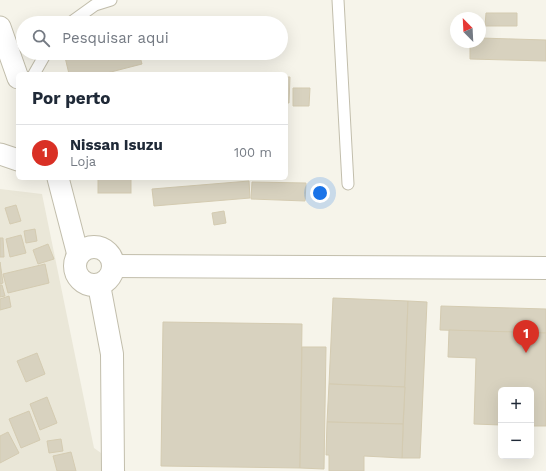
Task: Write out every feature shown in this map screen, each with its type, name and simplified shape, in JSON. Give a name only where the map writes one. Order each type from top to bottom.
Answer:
[{"type":"street","points":[[0,27],[16,72]]},
{"type":"street","points":[[0,154],[16,159]]},
{"type":"street","points":[[59,180],[78,255]]},
{"type":"street","points":[[88,248],[100,248],[109,254],[113,266],[109,278],[99,285],[83,283],[75,270],[75,262],[78,255],[88,248]]},
{"type":"street","points":[[113,266],[546,268]]},
{"type":"street","points":[[99,285],[112,354],[113,471]]},
{"type":"lane","points":[[80,16],[95,5],[111,0]]},
{"type":"lane","points":[[338,0],[348,184]]},
{"type":"lane","points":[[35,72],[42,60]]},
{"type":"shaded area","points":[[0,189],[42,194],[94,448],[126,471],[0,471]]},
{"type":"building","points":[[486,13],[517,13],[517,26],[486,26]]},
{"type":"building","points":[[486,38],[546,40],[546,61],[470,59],[470,48],[486,48]]},
{"type":"building","points":[[66,60],[141,60],[142,64],[111,72],[69,72]]},
{"type":"building","points":[[288,77],[290,77],[289,103]]},
{"type":"building","points":[[293,88],[310,88],[309,106],[293,106]]},
{"type":"building","points":[[98,180],[131,180],[131,193],[98,193]]},
{"type":"building","points":[[249,181],[250,198],[154,206],[152,189]]},
{"type":"building","points":[[252,182],[306,183],[305,201],[251,199]]},
{"type":"building","points":[[16,205],[21,221],[10,224],[5,208]]},
{"type":"building","points":[[224,211],[226,223],[214,225],[212,213]]},
{"type":"building","points":[[35,229],[37,241],[26,243],[24,231]]},
{"type":"building","points":[[21,235],[26,253],[10,257],[6,239]]},
{"type":"building","points":[[0,238],[3,238],[4,257],[0,257]]},
{"type":"building","points":[[48,244],[54,259],[38,264],[33,250]]},
{"type":"building","points":[[0,262],[3,283],[0,284]]},
{"type":"building","points":[[45,264],[49,283],[8,293],[3,274]]},
{"type":"building","points":[[0,285],[2,285],[5,296],[0,297]]},
{"type":"building","points":[[9,296],[11,307],[0,310],[0,299]]},
{"type":"building","points":[[333,298],[408,301],[405,387],[329,384]]},
{"type":"building","points":[[408,301],[427,302],[420,458],[402,458]]},
{"type":"building","points":[[441,306],[546,309],[546,333],[440,330]]},
{"type":"building","points":[[163,322],[302,324],[300,468],[161,466]]},
{"type":"building","points":[[449,330],[546,333],[546,426],[534,426],[534,387],[498,387],[498,425],[474,424],[476,358],[448,357]]},
{"type":"building","points":[[302,347],[326,347],[324,469],[300,468]]},
{"type":"building","points":[[37,353],[45,374],[26,382],[17,361]]},
{"type":"building","points":[[329,384],[405,387],[403,424],[327,422]]},
{"type":"building","points":[[47,397],[57,423],[40,430],[30,404]]},
{"type":"building","points":[[29,411],[40,440],[21,448],[9,419]]},
{"type":"building","points":[[327,422],[403,424],[402,458],[364,456],[364,471],[329,471],[329,455],[326,455]]},
{"type":"building","points":[[8,432],[19,453],[0,463],[0,436]]},
{"type":"building","points":[[61,439],[63,451],[49,453],[47,441]]},
{"type":"building","points":[[71,452],[76,471],[57,471],[53,456]]},
{"type":"place","name":"Nissan Isuzu","points":[[526,353]]}]
